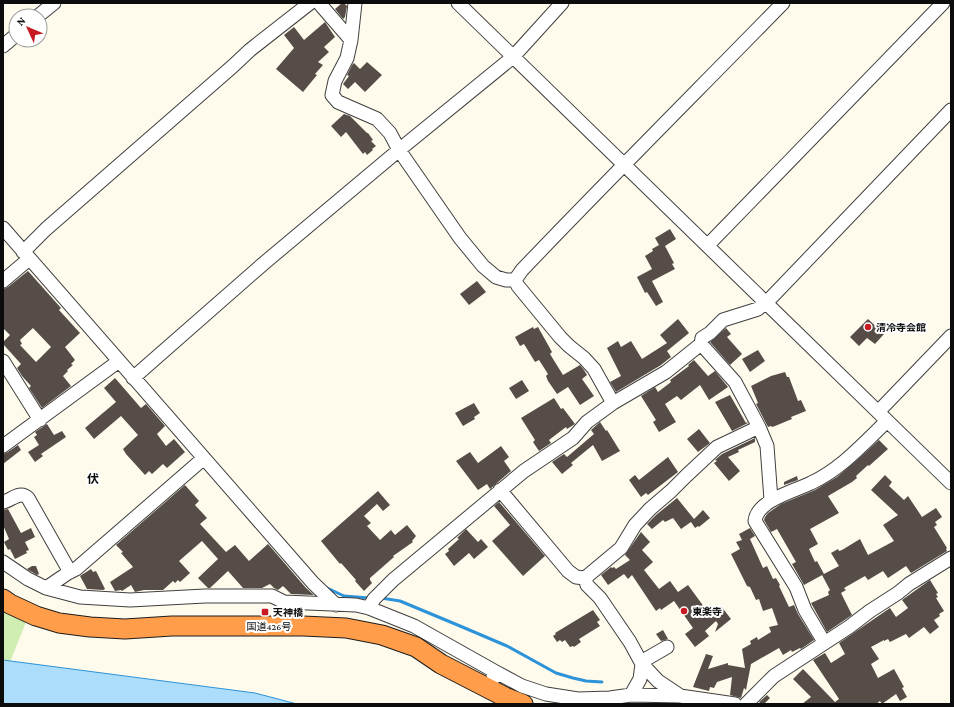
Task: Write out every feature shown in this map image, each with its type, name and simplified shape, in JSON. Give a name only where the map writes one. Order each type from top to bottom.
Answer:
[{"type":"highway","name":"国道426号","points":[[3,599],[10,604],[47,620],[90,627],[125,629],[172,626],[303,626],[346,628],[382,635],[416,647],[441,664],[504,697],[523,704]]},
{"type":"street","points":[[3,281],[46,230],[250,50],[310,3]]},
{"type":"street","points":[[319,3],[351,40]]},
{"type":"street","points":[[355,3],[351,40],[347,58],[335,81],[332,94],[338,102],[377,119],[390,133],[399,150],[460,238],[484,266],[496,277],[506,280],[515,280]]},
{"type":"street","points":[[458,3],[951,483]]},
{"type":"street","points":[[133,378],[263,264],[513,56],[562,3]]},
{"type":"street","points":[[515,280],[522,270],[580,209],[783,3]]},
{"type":"street","points":[[708,245],[943,3]]},
{"type":"street","points":[[369,608],[374,599],[393,580],[524,470],[573,438],[587,422],[613,403],[666,372],[701,344],[702,338],[710,333],[723,320],[758,309],[951,110]]},
{"type":"street","points":[[3,228],[313,583],[336,605]]},
{"type":"street","points":[[515,280],[518,286],[560,337],[594,369],[613,403]]},
{"type":"street","points":[[824,642],[805,610],[796,587],[755,521],[756,516],[771,500],[811,483],[837,468],[883,417],[951,336]]},
{"type":"street","points":[[701,344],[735,382],[759,426],[767,446],[771,500]]},
{"type":"street","points":[[3,361],[40,420]]},
{"type":"street","points":[[3,446],[119,361]]},
{"type":"street","points":[[500,490],[568,571],[576,577],[585,578],[621,548],[635,525],[650,509],[717,447],[759,426]]},
{"type":"street","points":[[46,588],[76,569],[204,458]]},
{"type":"street","points":[[3,502],[20,494],[25,495],[28,498],[70,572]]},
{"type":"street","points":[[746,704],[774,676],[951,558]]},
{"type":"street","points":[[3,562],[28,579],[46,588],[80,597],[130,600],[205,596],[272,596],[284,602],[356,605],[369,608],[414,626],[522,686],[546,694],[578,699],[610,698],[631,695],[680,696],[735,704]]},
{"type":"street","points":[[585,578],[587,585],[600,598],[630,642],[641,663],[662,684],[680,696]]},
{"type":"street","points":[[641,663],[667,647]]},
{"type":"street","points":[[631,695],[640,679],[641,663]]},
{"type":"street","points":[[492,691],[494,671]]},
{"type":"green space","points":[[3,608],[26,622],[10,662],[3,660]]},
{"type":"water","points":[[3,660],[255,693],[297,704],[3,704]]},
{"type":"building","points":[[342,3],[347,6],[345,17],[343,19],[335,9]]},
{"type":"building","points":[[325,22],[335,37],[324,47],[329,52],[318,62],[323,65],[303,92],[276,69],[294,48],[284,35],[294,27],[304,40]]},
{"type":"building","points":[[367,62],[382,75],[365,92],[355,82],[348,89],[343,84],[349,76],[347,75],[352,65],[354,63],[360,69]]},
{"type":"building","points":[[344,114],[350,116],[368,133],[373,140],[371,141],[376,146],[367,155],[365,152],[363,154],[346,132],[341,137],[331,126]]},
{"type":"building","points":[[670,229],[676,239],[665,246],[674,263],[672,264],[675,269],[652,281],[663,302],[656,306],[647,292],[645,293],[637,277],[652,269],[645,256],[659,245],[655,238]]},
{"type":"building","points":[[28,271],[61,308],[59,310],[80,333],[65,347],[75,360],[71,364],[73,365],[63,376],[71,386],[42,408],[29,388],[31,386],[17,368],[21,364],[3,344],[3,342],[10,335],[3,328],[3,289],[8,287]],"holes":[[[33,328],[51,347],[36,362],[20,345],[22,344],[20,340]]]},
{"type":"building","points":[[477,281],[486,292],[469,305],[460,294]]},
{"type":"building","points":[[678,319],[689,333],[667,351],[671,357],[661,365],[616,392],[610,382],[621,376],[607,348],[618,341],[621,347],[631,341],[642,359],[667,343],[660,335]]},
{"type":"building","name":"清冷寺会館","points":[[868,319],[884,334],[875,344],[867,338],[859,346],[850,337]]},
{"type":"building","points":[[533,327],[534,329],[538,327],[552,352],[550,354],[563,375],[580,365],[587,375],[582,379],[594,396],[580,405],[568,387],[557,394],[548,381],[546,376],[548,374],[539,360],[535,362],[524,344],[520,346],[515,337]]},
{"type":"building","points":[[726,328],[731,334],[727,337],[742,354],[730,365],[710,342]]},
{"type":"building","points":[[758,350],[765,361],[750,372],[742,359]]},
{"type":"building","points":[[694,360],[708,376],[715,371],[728,387],[709,400],[700,385],[681,400],[677,396],[665,404],[676,422],[659,432],[653,422],[656,420],[641,396],[655,387],[658,392]]},
{"type":"building","points":[[785,372],[787,377],[789,377],[798,401],[801,400],[806,411],[791,417],[792,419],[772,427],[768,427],[756,404],[758,403],[751,386],[771,376]]},
{"type":"building","points":[[115,378],[141,408],[146,404],[165,426],[157,434],[166,446],[174,439],[185,452],[167,468],[163,464],[152,474],[149,471],[145,475],[126,454],[123,449],[138,435],[121,416],[94,439],[85,428],[116,402],[104,388]]},
{"type":"building","points":[[522,380],[529,391],[516,399],[509,388]]},
{"type":"building","points":[[730,395],[746,423],[748,423],[732,431],[715,402]]},
{"type":"building","points":[[554,398],[561,409],[563,408],[575,424],[567,429],[566,427],[549,440],[551,443],[539,451],[533,442],[535,440],[521,418]]},
{"type":"building","points":[[474,403],[480,413],[474,417],[475,419],[463,426],[455,413]]},
{"type":"building","points":[[600,422],[606,431],[607,430],[620,451],[602,461],[593,445],[571,463],[573,465],[562,474],[552,462],[564,454],[567,457],[594,434],[591,430]]},
{"type":"building","points":[[47,424],[54,435],[62,431],[66,437],[41,454],[43,456],[35,462],[28,452],[39,445],[34,437],[37,435],[35,432]]},
{"type":"building","points":[[699,429],[710,443],[698,452],[687,439]]},
{"type":"building","points":[[755,438],[755,442],[738,450],[739,452],[728,457],[740,471],[729,481],[714,463],[717,461],[715,460],[722,454]]},
{"type":"building","points":[[879,440],[888,449],[856,476],[857,478],[852,482],[828,496],[839,513],[810,529],[818,544],[809,549],[815,562],[817,561],[824,574],[804,585],[792,564],[796,562],[777,529],[771,532],[764,520],[765,517],[768,513],[781,504],[815,490],[837,477]]},
{"type":"building","points":[[18,445],[21,450],[3,464],[3,454]]},
{"type":"building","points":[[501,446],[509,457],[504,461],[511,471],[490,489],[487,484],[478,490],[456,461],[470,452],[478,463]]},
{"type":"building","points":[[668,457],[678,472],[648,495],[646,493],[641,497],[629,480],[635,475],[639,480]]},
{"type":"building","points":[[885,475],[892,482],[889,486],[904,500],[908,496],[922,517],[936,508],[942,517],[935,522],[937,525],[934,527],[947,548],[947,551],[911,573],[906,566],[888,578],[883,571],[868,580],[865,576],[844,588],[846,590],[841,593],[852,615],[827,632],[811,603],[829,595],[828,592],[830,590],[822,575],[839,566],[831,553],[838,549],[839,551],[842,550],[860,539],[868,555],[894,541],[883,525],[898,515],[871,490]]},
{"type":"building","points":[[797,476],[798,480],[784,485],[784,482]]},
{"type":"building","points":[[185,485],[199,501],[195,505],[207,518],[200,524],[226,552],[235,545],[249,561],[268,544],[306,588],[314,595],[291,594],[283,586],[278,590],[270,584],[262,588],[243,588],[228,571],[210,588],[208,588],[198,578],[218,559],[202,541],[179,561],[190,573],[180,582],[178,580],[175,583],[173,581],[163,590],[144,590],[135,592],[131,585],[122,591],[115,591],[110,582],[133,567],[121,553],[123,552],[116,545]]},
{"type":"building","points":[[378,491],[390,505],[383,511],[377,504],[364,516],[371,523],[367,526],[380,540],[391,530],[395,535],[407,525],[416,536],[412,541],[413,542],[393,556],[394,557],[370,578],[372,583],[364,591],[321,541]]},
{"type":"building","points":[[677,498],[694,519],[703,510],[710,518],[699,527],[698,526],[695,528],[691,522],[681,529],[673,518],[665,522],[663,520],[652,529],[647,524]]},
{"type":"building","points":[[499,502],[545,556],[523,576],[492,541],[510,525],[494,506]]},
{"type":"building","points":[[8,509],[21,533],[31,528],[35,537],[25,542],[29,550],[26,551],[27,553],[15,559],[10,549],[8,550],[4,542],[9,539],[3,525],[3,510]]},
{"type":"building","points":[[750,528],[755,536],[750,539],[763,568],[767,566],[773,579],[776,578],[789,607],[794,605],[814,640],[801,649],[800,648],[792,652],[791,650],[783,655],[779,648],[751,664],[746,690],[744,688],[741,698],[730,695],[732,677],[717,682],[714,688],[710,687],[709,691],[693,687],[706,654],[713,656],[708,669],[728,663],[728,665],[745,668],[742,649],[751,644],[750,641],[757,637],[758,640],[771,632],[769,627],[778,625],[772,608],[763,611],[759,599],[756,600],[750,587],[747,586],[731,554],[740,549],[736,542],[742,540],[739,534]]},
{"type":"building","points":[[466,529],[478,542],[481,539],[488,547],[474,559],[469,553],[454,566],[445,554]]},
{"type":"building","points":[[641,532],[650,542],[642,550],[653,562],[644,570],[659,589],[670,581],[678,592],[688,585],[710,615],[721,606],[731,619],[715,632],[718,624],[716,621],[705,631],[709,636],[695,647],[685,634],[693,628],[674,601],[661,610],[660,608],[656,611],[632,575],[628,579],[624,574],[608,585],[601,575],[611,567],[616,569],[630,560],[625,555]]},
{"type":"building","points":[[32,566],[36,566],[39,574],[37,575],[27,569]]},
{"type":"building","points":[[91,569],[93,572],[96,571],[105,589],[87,589],[80,576]]},
{"type":"building","points":[[930,580],[938,593],[936,594],[938,597],[936,598],[944,611],[934,620],[939,627],[930,634],[924,627],[909,638],[906,634],[890,642],[888,639],[884,640],[871,647],[879,659],[871,664],[878,678],[894,669],[904,687],[902,688],[907,697],[900,701],[896,694],[882,704],[880,701],[876,704],[802,704],[811,697],[793,679],[803,669],[835,702],[839,699],[813,660],[825,653],[831,663],[845,654],[839,643],[890,608],[896,617],[908,608],[902,600]]},
{"type":"building","points":[[593,610],[600,620],[597,622],[600,626],[579,639],[581,642],[574,647],[570,647],[565,640],[562,642],[560,640],[557,642],[553,636],[556,634],[555,633]]},
{"type":"building","points":[[663,630],[668,639],[661,641],[656,634]]},
{"type":"building","points":[[767,695],[770,698],[764,704],[761,704],[759,702]]},
{"type":"waterway","points":[[325,587],[344,596],[370,598]]},
{"type":"waterway","points":[[381,598],[400,601],[507,646],[556,673],[586,681],[602,682]]},
{"type":"place","name":"清冷寺会館","points":[[868,327]]},
{"type":"place","name":"東楽寺","points":[[684,611]]},
{"type":"place","name":"天神橋","points":[[265,612]]},
{"type":"district","name":"伏","points":[[93,479]]}]
